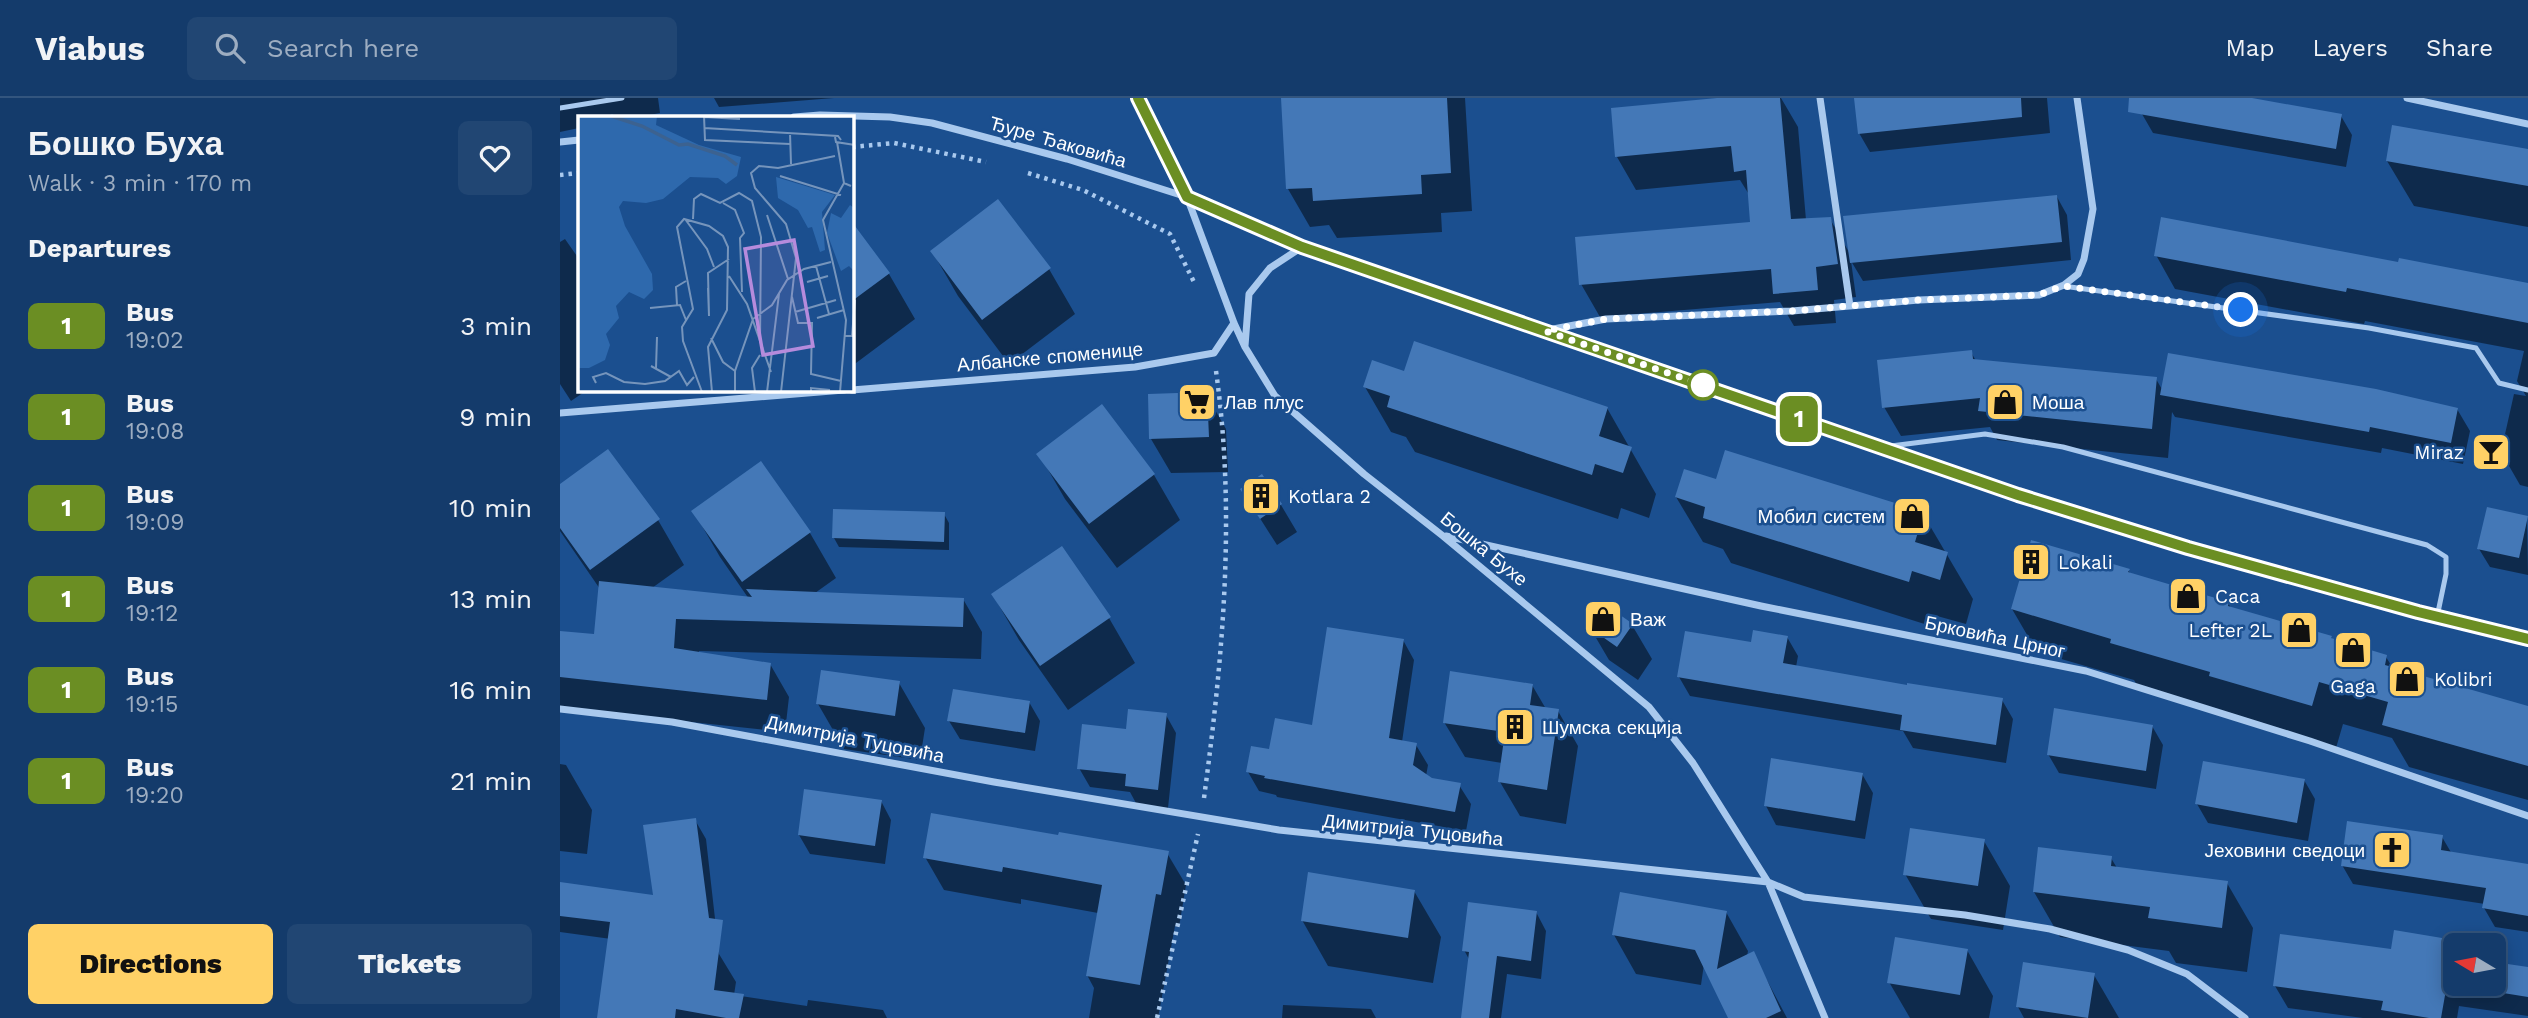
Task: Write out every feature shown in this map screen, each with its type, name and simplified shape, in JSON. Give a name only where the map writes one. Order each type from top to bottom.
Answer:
[{"type":"street","name":"Бошка Бухе","points":[[1138,98],[1187,197],[1245,347],[1275,396],[1364,474],[1650,707],[1693,763],[1768,882],[1825,1018]]},
{"type":"street","points":[[1820,98],[1850,306]]},
{"type":"street","points":[[1545,331],[1606,319],[1792,311],[1919,300],[2039,295],[2063,286],[2078,274],[2084,259],[2093,209],[2077,98]]},
{"type":"street","points":[[2407,98],[2528,124]]},
{"type":"street","name":"Ђуре Ђаковића","points":[[807,116],[890,117],[932,123],[1067,159],[1187,197],[1302,247],[2018,495],[2188,548],[2437,617],[2528,639]]},
{"type":"street","points":[[560,142],[578,139]]},
{"type":"street","points":[[1245,347],[1249,294],[1270,268],[1302,247]]},
{"type":"street","points":[[1214,353],[1234,323]]},
{"type":"street","name":"Албанске споменице","points":[[854,390],[1135,368],[1214,353]]},
{"type":"street","points":[[560,413],[819,392]]},
{"type":"street","name":"Брковића Црног","points":[[1443,536],[1748,603],[2086,671],[2310,741],[2528,816]]},
{"type":"street","name":"Димитрија Туцовића","points":[[560,709],[672,722],[1201,818],[1377,841],[1768,882],[1804,897],[1965,915],[2050,929],[2128,950],[2187,974],[2245,1018]]},
{"type":"lane","points":[[560,108],[622,98]]},
{"type":"lane","points":[[2063,286],[2369,328],[2476,348],[2499,383],[2528,390]]},
{"type":"lane","points":[[1880,447],[1985,433],[2063,447],[2427,545],[2446,557],[2446,574],[2437,617]]},
{"type":"path","points":[[854,147],[894,143],[988,162]]},
{"type":"path","points":[[1025,172],[1083,190],[1170,234],[1195,286]]},
{"type":"path","points":[[560,175],[578,173]]},
{"type":"path","points":[[1157,1018],[1201,818],[1216,705],[1226,589],[1223,418],[1214,353]]},
{"type":"building","points":[[1281,98],[1447,98],[1451,173],[1421,175],[1422,194],[1313,201],[1312,188],[1286,189]]},
{"type":"building","points":[[1717,98],[1780,98],[1791,219],[1831,217],[1838,264],[1816,267],[1818,290],[1773,294],[1771,269],[1579,285],[1575,237],[1750,222],[1746,170],[1734,172],[1731,146],[1615,157],[1611,108]]},
{"type":"building","points":[[1854,98],[2021,98],[2022,117],[1858,134]]},
{"type":"building","points":[[2129,98],[2252,98],[2342,114],[2336,149],[2128,112]]},
{"type":"building","points":[[2392,125],[2528,149],[2528,186],[2386,161]]},
{"type":"building","points":[[2057,195],[2062,242],[1850,263],[1843,216]]},
{"type":"building","points":[[998,199],[1051,268],[982,320],[930,251]]},
{"type":"building","points":[[2161,217],[2398,262],[2399,258],[2528,283],[2528,323],[2347,288],[2346,292],[2154,256]]},
{"type":"building","points":[[854,225],[890,273],[854,300]]},
{"type":"building","points":[[1414,341],[1608,407],[1599,436],[1632,447],[1623,473],[1595,464],[1592,475],[1387,407],[1390,396],[1363,387],[1372,360],[1404,371]]},
{"type":"building","points":[[1972,350],[1973,359],[2157,377],[2152,429],[1978,411],[1980,398],[1882,408],[1877,360]]},
{"type":"building","points":[[2168,353],[2376,389],[2458,408],[2451,443],[2370,427],[2369,432],[2160,395]]},
{"type":"building","points":[[1207,392],[1209,437],[1149,439],[1148,394]]},
{"type":"building","points":[[1102,404],[1155,474],[1089,524],[1036,454]]},
{"type":"building","points":[[608,449],[660,519],[590,570],[560,528],[560,484]]},
{"type":"building","points":[[1725,450],[1924,512],[1915,542],[1948,552],[1940,580],[1912,571],[1909,582],[1703,518],[1705,507],[1675,497],[1684,469],[1716,479]]},
{"type":"building","points":[[761,461],[811,532],[742,582],[691,511]]},
{"type":"building","name":"Kotlara 2","points":[[1262,474],[1282,504],[1260,519],[1240,489]]},
{"type":"building","points":[[2487,507],[2528,516],[2519,558],[2477,549]]},
{"type":"building","points":[[833,509],[945,512],[944,542],[832,538]]},
{"type":"building","points":[[2031,540],[2130,569],[2128,572],[2229,602],[2228,606],[2387,655],[2385,665],[2528,706],[2528,766],[2382,725],[2388,702],[2319,682],[2312,706],[2209,676],[2210,672],[2110,643],[2111,639],[2011,609]]},
{"type":"building","points":[[1062,546],[1111,617],[1040,666],[991,594]]},
{"type":"building","points":[[599,581],[752,597],[746,589],[964,598],[963,627],[676,619],[674,648],[771,663],[767,700],[560,677],[560,631],[594,634]]},
{"type":"building","points":[[1603,603],[1633,624],[1617,647],[1587,626]]},
{"type":"building","points":[[1327,627],[1404,639],[1389,738],[1417,743],[1413,765],[1432,778],[1461,783],[1455,812],[1264,778],[1265,776],[1246,772],[1251,746],[1269,749],[1275,718],[1312,725]]},
{"type":"building","points":[[1753,630],[1788,636],[1783,663],[1907,685],[2003,698],[1996,745],[1900,730],[1902,715],[1677,677],[1685,631],[1751,642]]},
{"type":"building","points":[[821,670],[900,681],[895,716],[816,704]]},
{"type":"building","name":"Шумска секција","points":[[1450,671],[1533,684],[1530,705],[1559,709],[1547,790],[1498,782],[1505,732],[1443,723]]},
{"type":"building","points":[[953,689],[1030,701],[1025,733],[947,721]]},
{"type":"building","points":[[2054,708],[2153,725],[2146,771],[2047,755]]},
{"type":"building","points":[[1128,709],[1167,713],[1158,790],[1125,786],[1126,774],[1077,769],[1082,724],[1126,729]]},
{"type":"building","points":[[1771,758],[1863,773],[1855,821],[1764,806]]},
{"type":"building","points":[[2203,761],[2305,779],[2297,823],[2195,804]]},
{"type":"building","points":[[804,789],[882,800],[875,846],[798,835]]},
{"type":"building","points":[[931,813],[1169,851],[1161,895],[1156,894],[1140,985],[1086,976],[1102,885],[1003,867],[1002,872],[923,858]]},
{"type":"building","points":[[696,818],[709,918],[723,920],[714,990],[744,994],[739,1018],[676,1009],[675,1018],[597,1018],[610,922],[560,916],[560,882],[653,895],[643,825]]},
{"type":"building","points":[[2347,821],[2443,835],[2441,850],[2528,864],[2528,916],[2482,908],[2486,888],[2341,866]]},
{"type":"building","points":[[1910,828],[1985,839],[1978,886],[1903,875]]},
{"type":"building","points":[[2038,847],[2112,856],[2111,866],[2228,881],[2222,928],[2148,918],[2150,907],[2033,892]]},
{"type":"building","points":[[1308,872],[1415,890],[1408,938],[1301,921]]},
{"type":"building","points":[[1620,892],[1727,911],[1717,969],[1754,951],[1781,1011],[1766,1018],[1728,1018],[1695,950],[1612,935]]},
{"type":"building","points":[[1468,902],[1537,911],[1531,961],[1497,956],[1489,1018],[1461,1018],[1469,952],[1462,951]]},
{"type":"building","points":[[2394,930],[2443,938],[2445,996],[2441,1018],[2381,1010],[2383,1001],[2273,986],[2280,934],[2391,949]]},
{"type":"building","points":[[1895,937],[1968,949],[1960,995],[1887,983]]},
{"type":"building","points":[[2023,962],[2095,973],[2088,1018],[2016,1007]]},
{"type":"building","points":[[2506,964],[2528,967],[2528,997],[2506,993]]},
{"type":"bus line","name":"1","points":[[1138,98],[1187,197],[1302,247],[2018,495],[2188,548],[2418,612],[2528,639]]},
{"type":"place","name":"Лав плус","points":[[1197,402]]},
{"type":"place","name":"Моша","points":[[2005,402]]},
{"type":"place","name":"Miraz","points":[[2491,452]]},
{"type":"place","name":"Kotlara 2","points":[[1261,496]]},
{"type":"place","name":"Мобил систем","points":[[1912,516]]},
{"type":"place","name":"Lokali","points":[[2031,562]]},
{"type":"place","name":"Caca","points":[[2188,596]]},
{"type":"place","name":"Важ","points":[[1603,619]]},
{"type":"place","name":"Lefter 2L","points":[[2299,630]]},
{"type":"place","name":"Gaga","points":[[2353,650]]},
{"type":"place","name":"Kolibri","points":[[2407,679]]},
{"type":"place","name":"Шумска секција","points":[[1515,727]]},
{"type":"place","name":"Јеховини сведоци","points":[[2392,850]]},
{"type":"route","points":[[1703,385],[1709,387],[1545,331],[1606,319],[1792,311],[1919,300],[2039,295],[2063,286],[2241,310]]}]
